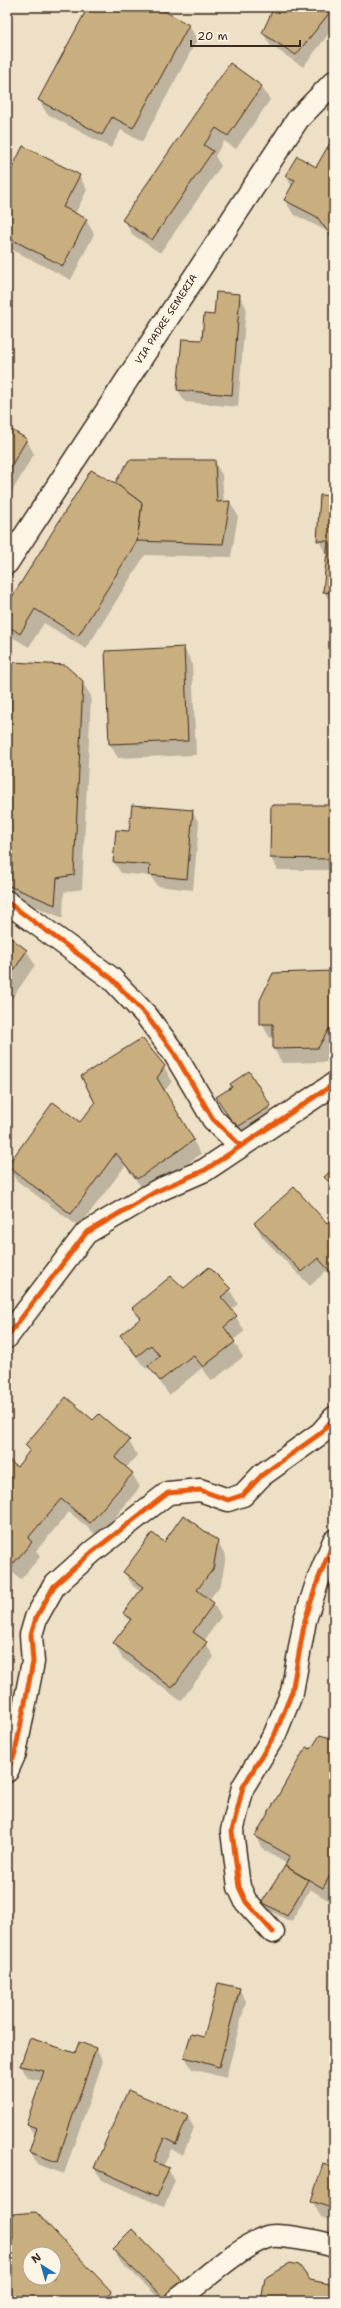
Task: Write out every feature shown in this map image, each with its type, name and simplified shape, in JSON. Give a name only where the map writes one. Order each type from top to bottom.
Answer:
[{"type":"street","name":"VIA PADRE SEMERIA","points":[[7,563],[298,119],[334,82]]},
{"type":"street","points":[[7,902],[111,978],[146,1015],[174,1053],[213,1119],[240,1145]]},
{"type":"street","points":[[7,1337],[86,1232],[157,1191],[205,1170],[240,1145],[334,1084]]},
{"type":"street","points":[[7,1771],[15,1753],[33,1662],[31,1635],[40,1608],[54,1586],[92,1552],[168,1493],[200,1490],[228,1500],[243,1495],[262,1475],[322,1433],[334,1418]]},
{"type":"street","points":[[273,1932],[246,1902],[239,1887],[232,1832],[243,1787],[275,1734],[292,1692],[305,1620],[334,1541]]},
{"type":"street","points":[[176,2301],[242,2250],[268,2236],[317,2241],[334,2246]]},
{"type":"building","points":[[88,7],[157,7],[189,25],[133,128],[112,117],[102,135],[38,100]]},
{"type":"building","points":[[274,7],[334,7],[296,55],[262,33]]},
{"type":"building","points":[[230,63],[262,86],[228,136],[216,128],[204,145],[213,151],[152,240],[122,220]]},
{"type":"building","points":[[334,136],[334,152],[327,148]]},
{"type":"building","points":[[23,146],[80,175],[63,207],[87,219],[63,266],[7,237],[7,178]]},
{"type":"building","points":[[327,148],[334,152],[334,240],[317,217],[284,200],[295,180],[285,176],[297,156],[316,167]]},
{"type":"building","points":[[216,292],[240,294],[232,395],[177,390],[182,339],[202,340],[204,314],[214,315]]},
{"type":"building","points":[[7,427],[27,439],[7,473]]},
{"type":"building","points":[[129,460],[215,460],[217,502],[230,501],[223,544],[137,541],[142,503],[115,483]]},
{"type":"building","points":[[91,470],[115,483],[142,503],[137,541],[78,636],[35,609],[20,634],[7,625],[7,605]]},
{"type":"building","points":[[320,495],[334,496],[334,593],[323,592],[328,541],[317,541]]},
{"type":"building","points":[[184,647],[188,741],[109,744],[105,651]]},
{"type":"building","points":[[12,662],[65,665],[83,681],[74,875],[57,878],[55,905],[7,885],[7,777]]},
{"type":"building","points":[[132,805],[193,810],[187,879],[149,875],[150,865],[113,862],[116,830],[129,831]]},
{"type":"building","points":[[271,805],[334,805],[334,859],[270,858]]},
{"type":"building","points":[[7,935],[27,950],[7,981]]},
{"type":"building","points":[[334,971],[334,1029],[329,1029],[318,1048],[273,1049],[273,1024],[260,1024],[260,1000],[273,973]]},
{"type":"building","points":[[142,1038],[165,1066],[157,1078],[194,1140],[137,1179],[116,1153],[71,1214],[7,1166],[53,1102],[80,1122],[95,1103],[81,1076]]},
{"type":"building","points":[[249,1071],[271,1106],[236,1128],[216,1097],[232,1087],[230,1084]]},
{"type":"building","points":[[334,1168],[334,1187],[324,1177]]},
{"type":"building","points":[[294,1187],[327,1223],[334,1217],[334,1276],[318,1258],[302,1272],[254,1223]]},
{"type":"building","points":[[209,1267],[231,1289],[221,1297],[237,1316],[224,1327],[235,1342],[203,1367],[193,1355],[160,1381],[148,1366],[160,1356],[151,1345],[137,1356],[120,1335],[141,1318],[132,1308],[171,1276],[184,1288]]},
{"type":"building","points":[[66,1397],[93,1420],[99,1414],[130,1440],[115,1458],[133,1473],[90,1523],[61,1499],[28,1538],[32,1542],[12,1565],[7,1561],[7,1458],[17,1467],[30,1450],[25,1445]]},
{"type":"building","points":[[183,1515],[218,1541],[213,1569],[197,1590],[214,1603],[193,1632],[207,1642],[172,1688],[113,1643],[131,1619],[123,1613],[143,1587],[123,1572],[152,1533],[164,1542]]},
{"type":"building","points":[[320,1735],[334,1739],[334,1868],[323,1888],[285,1866],[290,1856],[255,1836],[306,1747],[311,1749]]},
{"type":"building","points":[[285,1866],[308,1880],[287,1916],[262,1902]]},
{"type":"building","points":[[218,1983],[240,1988],[219,2067],[184,2057],[191,2034],[204,2037]]},
{"type":"building","points":[[30,2038],[75,2053],[79,2042],[96,2048],[57,2162],[29,2152],[37,2128],[26,2124],[44,2071],[20,2066]]},
{"type":"building","points":[[128,2090],[188,2116],[176,2144],[164,2138],[154,2162],[169,2168],[157,2196],[94,2168]]},
{"type":"building","points":[[323,2164],[334,2168],[334,2209],[311,2201]]},
{"type":"building","points":[[36,2212],[111,2291],[108,2301],[16,2301],[7,2292],[7,2242],[13,2240],[13,2214]]},
{"type":"building","points":[[132,2229],[182,2280],[164,2298],[112,2249]]},
{"type":"building","points":[[290,2263],[299,2265],[310,2280],[330,2284],[334,2290],[334,2301],[261,2301],[265,2278]]},
{"type":"cycle path","points":[[7,902],[111,978],[146,1015],[174,1053],[213,1119],[240,1145]]},
{"type":"cycle path","points":[[7,1337],[86,1233],[157,1191],[205,1170],[334,1084]]},
{"type":"cycle path","points":[[7,1771],[15,1753],[33,1662],[31,1635],[36,1618],[54,1586],[92,1552],[168,1493],[200,1490],[228,1500],[243,1495],[262,1475],[321,1433],[334,1418]]},
{"type":"cycle path","points":[[273,1932],[246,1902],[239,1887],[232,1831],[243,1787],[275,1734],[292,1692],[305,1620],[318,1580],[334,1541]]}]
